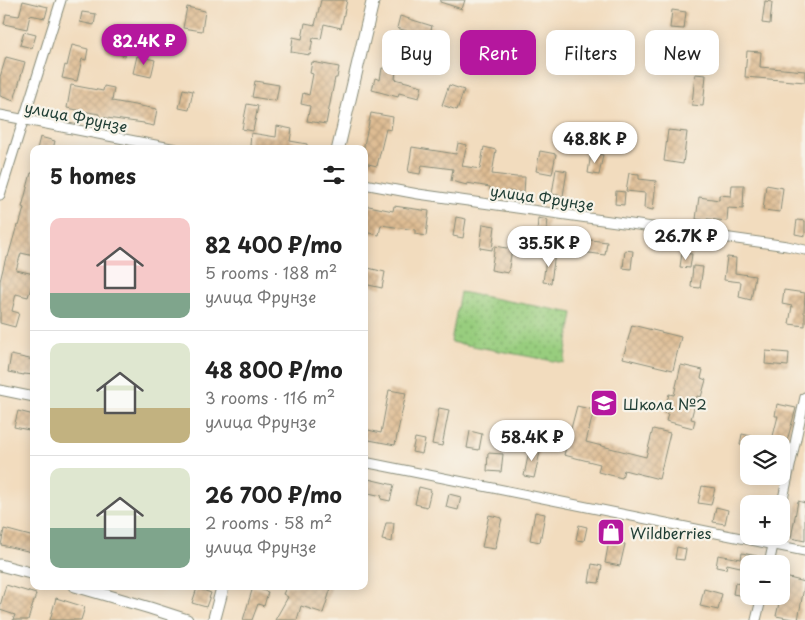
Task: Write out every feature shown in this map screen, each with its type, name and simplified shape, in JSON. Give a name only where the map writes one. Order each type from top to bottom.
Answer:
[{"type":"main road","points":[[339,145],[373,0]]},
{"type":"main road","points":[[214,620],[222,590]]},
{"type":"street","points":[[0,195],[61,0]]},
{"type":"street","name":"улица Фрунзе","points":[[0,115],[155,145]]},
{"type":"street","name":"улица Фрунзе","points":[[368,185],[805,250]]},
{"type":"street","points":[[0,390],[30,396]]},
{"type":"street","points":[[784,495],[805,397]]},
{"type":"street","points":[[368,463],[740,534]]},
{"type":"street","points":[[786,545],[805,551]]},
{"type":"street","points":[[0,565],[30,573]]},
{"type":"street","points":[[89,590],[186,620]]},
{"type":"street","points":[[756,620],[760,605]]},
{"type":"green space","points":[[460,292],[573,313],[564,363],[451,342]]},
{"type":"building","points":[[321,0],[347,0],[341,28],[324,24],[321,39],[313,38],[310,55],[291,52],[293,37],[302,39],[305,23],[315,25]]},
{"type":"building","points":[[440,0],[465,0],[462,9],[440,2]]},
{"type":"building","points":[[23,1],[48,7],[45,18],[30,15],[27,29],[4,24],[6,14],[19,16]]},
{"type":"building","points":[[765,1],[772,2],[770,24],[762,23]]},
{"type":"building","points":[[187,7],[205,11],[202,31],[183,28]]},
{"type":"building","points":[[672,10],[686,12],[684,29],[670,28]]},
{"type":"building","points":[[82,12],[96,14],[94,25],[80,22]]},
{"type":"building","points":[[400,16],[432,26],[431,30],[403,30],[397,28]]},
{"type":"building","points":[[111,30],[130,36],[125,56],[105,50]]},
{"type":"building","points":[[24,32],[36,35],[32,48],[20,45]]},
{"type":"building","points":[[72,45],[88,49],[86,60],[82,59],[77,81],[62,78]]},
{"type":"building","points":[[747,51],[761,52],[760,67],[805,71],[805,82],[745,77]]},
{"type":"building","points":[[137,56],[155,60],[151,77],[133,73]]},
{"type":"building","points":[[6,57],[25,62],[14,101],[0,96],[0,77]]},
{"type":"building","points":[[312,62],[339,67],[326,124],[307,121],[310,106],[301,104],[303,93],[309,95],[313,74],[310,73]]},
{"type":"building","points":[[382,68],[382,75],[396,75],[395,79],[422,86],[419,98],[399,93],[398,97],[372,90],[375,78],[380,80]]},
{"type":"building","points":[[695,75],[706,75],[703,106],[692,105]]},
{"type":"building","points":[[255,81],[279,85],[276,101],[252,97]]},
{"type":"building","points":[[71,85],[103,91],[104,86],[114,88],[112,101],[157,109],[154,126],[99,117],[99,114],[67,108]]},
{"type":"building","points":[[449,85],[464,90],[457,110],[442,105]]},
{"type":"building","points":[[183,89],[193,91],[189,110],[179,108]]},
{"type":"building","points":[[247,104],[258,106],[253,131],[242,129]]},
{"type":"building","points":[[371,113],[393,117],[391,130],[386,129],[377,166],[368,164],[368,145],[364,145]]},
{"type":"building","points":[[277,126],[292,129],[290,141],[307,145],[250,145],[251,133],[276,137]]},
{"type":"building","points":[[668,130],[687,132],[683,164],[664,161]]},
{"type":"building","points":[[40,137],[55,141],[54,145],[38,145]]},
{"type":"building","points":[[458,143],[467,145],[462,166],[480,169],[484,147],[496,150],[492,174],[525,177],[524,193],[490,191],[490,187],[467,183],[467,185],[451,181],[453,169],[422,165],[420,174],[408,172],[412,147],[456,154]]},
{"type":"building","points":[[540,151],[556,154],[552,174],[536,171]]},
{"type":"building","points":[[591,153],[603,155],[599,175],[588,173]]},
{"type":"building","points":[[556,169],[567,171],[563,196],[552,194]]},
{"type":"building","points":[[629,173],[639,174],[639,179],[656,181],[653,210],[644,208],[645,193],[626,191]]},
{"type":"building","points":[[30,177],[30,255],[21,253],[16,270],[30,273],[30,290],[28,297],[16,294],[12,311],[19,313],[15,327],[0,323],[0,281],[17,225],[19,226],[24,208],[22,207]]},
{"type":"building","points":[[732,185],[744,185],[743,209],[728,208],[727,221],[696,219],[699,197],[719,200],[719,195],[731,196]]},
{"type":"building","points":[[766,185],[783,188],[780,212],[763,210]]},
{"type":"building","points":[[616,191],[625,192],[624,205],[615,204]]},
{"type":"building","points":[[368,206],[393,211],[394,206],[429,211],[426,236],[415,234],[415,230],[381,225],[379,235],[368,233]]},
{"type":"building","points":[[456,217],[466,219],[463,238],[453,236]]},
{"type":"building","points":[[538,218],[548,220],[546,235],[537,234]]},
{"type":"building","points":[[797,220],[805,221],[805,236],[795,234]]},
{"type":"building","points":[[483,224],[495,226],[492,250],[480,248]]},
{"type":"building","points":[[575,238],[607,242],[605,255],[574,251]]},
{"type":"building","points":[[495,246],[512,249],[508,273],[491,270]]},
{"type":"building","points":[[625,250],[633,251],[631,269],[623,268]]},
{"type":"building","points":[[547,252],[555,253],[551,283],[543,282]]},
{"type":"building","points":[[682,253],[692,254],[690,268],[680,267]]},
{"type":"building","points":[[727,257],[736,258],[735,273],[755,276],[751,300],[739,297],[741,282],[724,280]]},
{"type":"building","points":[[693,266],[703,267],[700,288],[691,287]]},
{"type":"building","points":[[368,268],[385,272],[382,288],[368,285]]},
{"type":"building","points":[[784,290],[805,293],[805,326],[789,324],[792,306],[782,304]]},
{"type":"building","points":[[632,325],[681,337],[673,370],[623,358]]},
{"type":"building","points":[[766,351],[789,353],[788,366],[765,364]]},
{"type":"building","points":[[11,355],[30,359],[30,375],[8,372]]},
{"type":"building","points":[[681,365],[703,370],[701,378],[706,380],[701,397],[697,396],[691,419],[695,420],[693,428],[666,421],[668,414],[664,413],[669,394],[674,395]]},
{"type":"building","points":[[389,390],[406,393],[395,445],[368,440],[368,430],[381,433]]},
{"type":"building","points":[[777,404],[796,408],[789,435],[773,435],[778,416],[775,416]]},
{"type":"building","points":[[577,406],[594,410],[586,442],[646,457],[653,429],[670,433],[659,479],[624,470],[622,478],[598,472],[600,464],[564,455]]},
{"type":"building","points":[[439,408],[449,410],[442,446],[432,444]]},
{"type":"building","points":[[18,411],[30,414],[30,430],[14,427]]},
{"type":"building","points":[[470,431],[482,434],[479,450],[467,448]]},
{"type":"building","points":[[415,438],[425,440],[422,454],[412,452]]},
{"type":"building","points":[[530,446],[541,448],[534,478],[524,476]]},
{"type":"building","points":[[488,453],[503,454],[501,472],[487,471]]},
{"type":"building","points":[[368,479],[394,485],[390,501],[381,499],[382,496],[368,493]]},
{"type":"building","points":[[702,486],[715,488],[711,505],[698,503]]},
{"type":"building","points":[[419,487],[431,490],[427,507],[415,504]]},
{"type":"building","points":[[449,494],[461,497],[458,510],[446,507]]},
{"type":"building","points":[[798,501],[805,503],[805,541],[791,538]]},
{"type":"building","points":[[716,507],[728,510],[725,524],[713,522]]},
{"type":"building","points":[[535,512],[545,514],[540,542],[530,540]]},
{"type":"building","points":[[489,515],[502,518],[495,549],[482,547]]},
{"type":"building","points":[[386,523],[394,523],[392,542],[382,540]]},
{"type":"building","name":"Wildberries","points":[[607,523],[618,525],[615,540],[604,538]]},
{"type":"building","points":[[579,525],[587,527],[584,541],[576,540]]},
{"type":"building","points":[[4,529],[30,536],[30,552],[1,545]]},
{"type":"building","points":[[609,541],[625,544],[620,566],[605,563]]},
{"type":"building","points":[[677,547],[686,549],[684,560],[675,559]]},
{"type":"building","points":[[718,555],[740,559],[740,567],[727,564],[726,569],[716,567]]},
{"type":"building","points":[[592,564],[602,566],[599,583],[589,582]]},
{"type":"building","points":[[790,578],[805,582],[798,620],[776,616],[779,605],[790,605]]},
{"type":"building","points":[[735,583],[740,584],[740,595],[733,594]]},
{"type":"building","points":[[6,585],[36,594],[28,620],[13,620],[15,615],[0,610]]},
{"type":"building","points":[[704,589],[722,594],[718,610],[700,606]]},
{"type":"building","points":[[196,590],[211,593],[206,607],[192,603]]},
{"type":"building","points":[[252,590],[268,592],[264,606],[258,604],[252,620],[243,620]]},
{"type":"building","points":[[285,590],[330,590],[323,613],[301,606],[297,620],[275,620],[288,597],[283,594]]},
{"type":"building","points":[[56,598],[85,607],[81,620],[50,620]]},
{"type":"place","name":"Школа №2","points":[[604,403]]},
{"type":"place","name":"Wildberries","points":[[611,532]]}]
